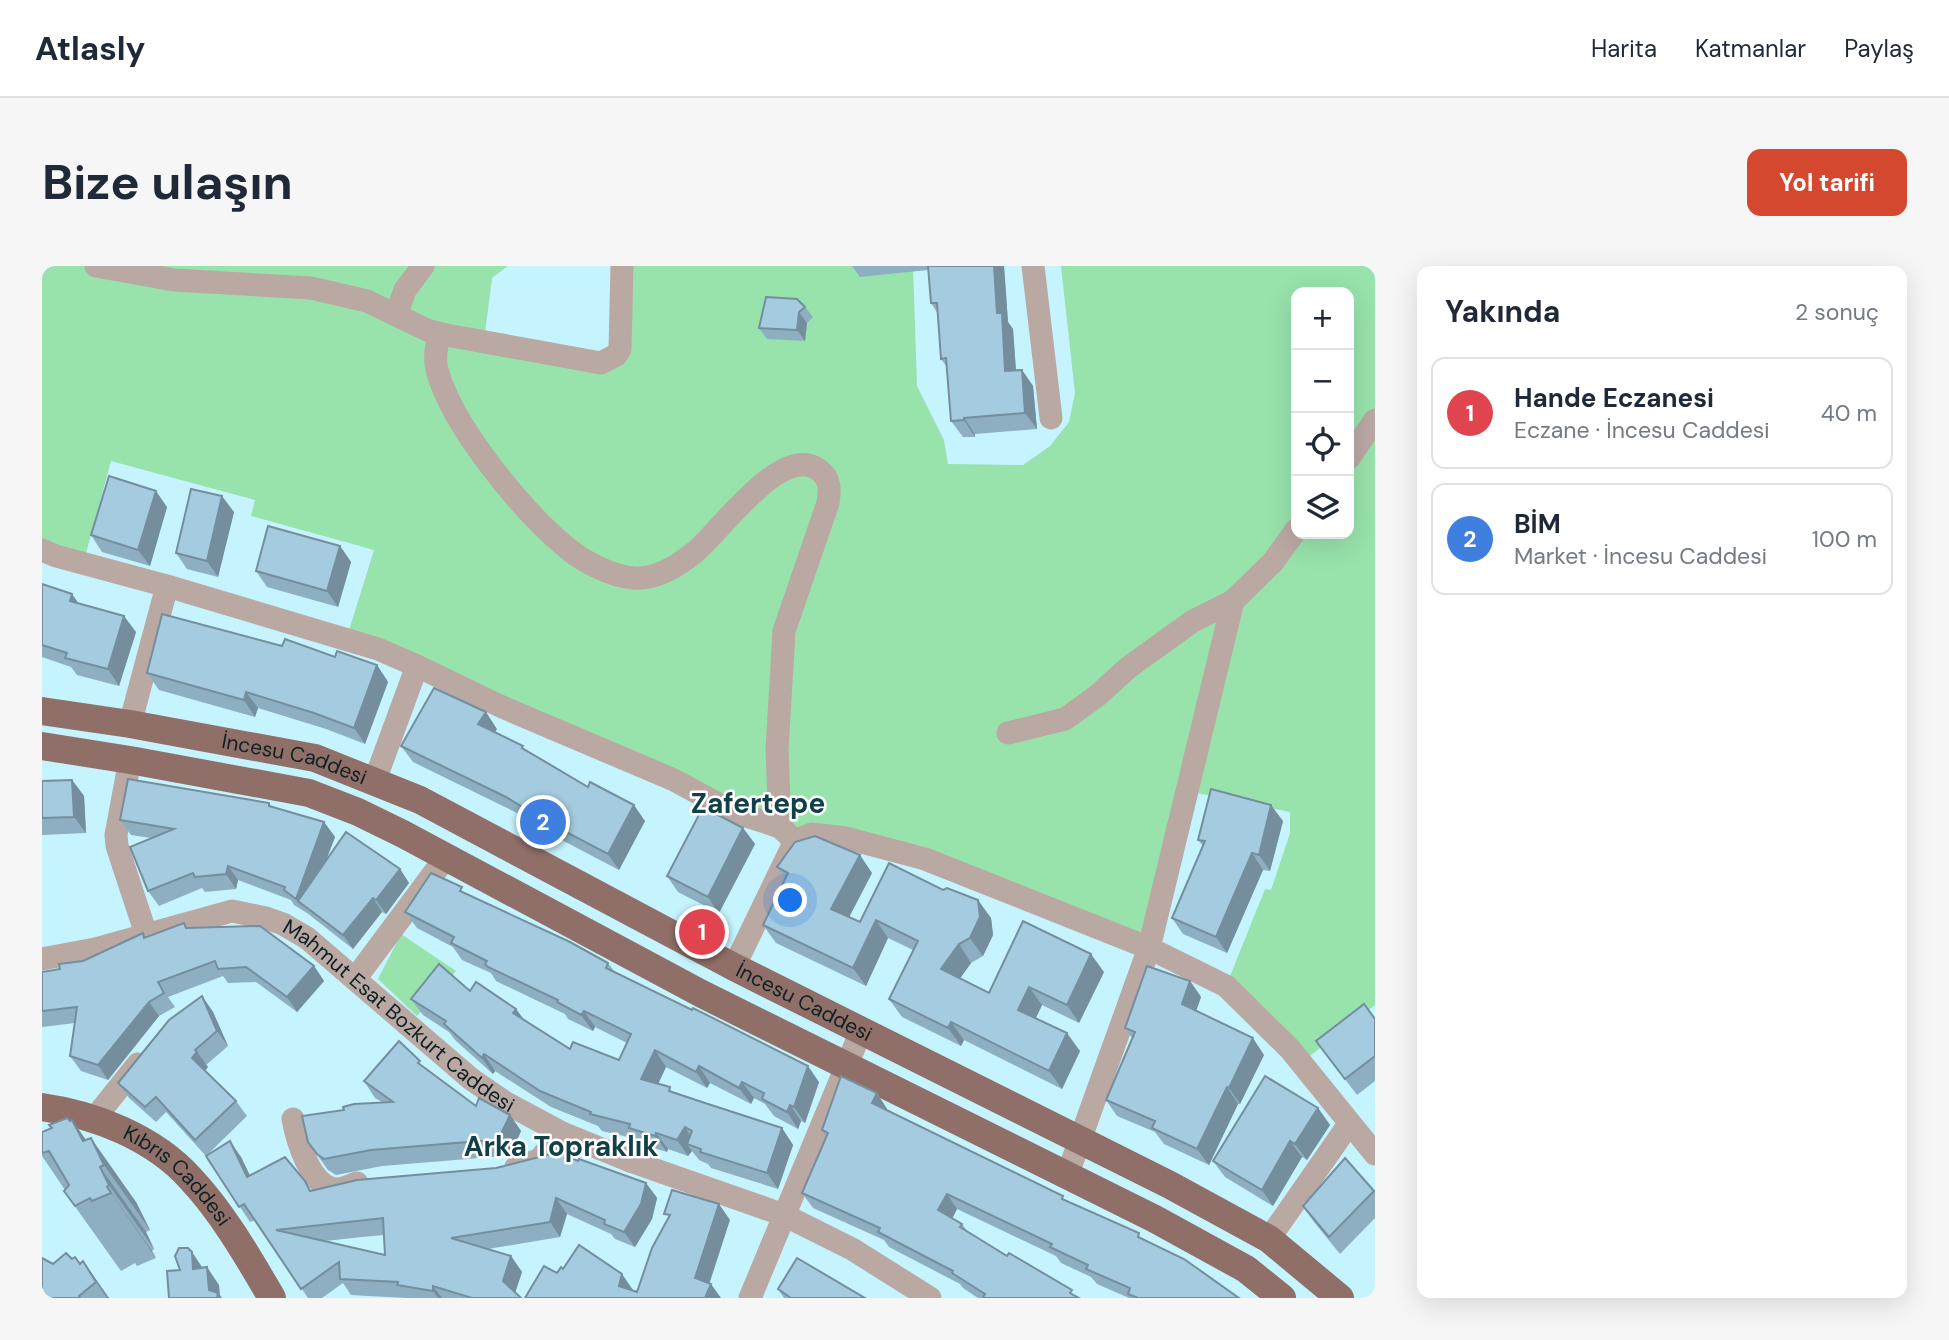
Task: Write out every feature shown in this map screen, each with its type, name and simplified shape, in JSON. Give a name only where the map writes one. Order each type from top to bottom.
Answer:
[{"type":"main road","name":"İncesu Caddesi","points":[[42,711],[130,724],[315,758],[375,780],[419,800],[734,967],[1170,1185],[1269,1239],[1340,1298]]},
{"type":"main road","name":"İncesu Caddesi","points":[[42,746],[309,793],[369,817],[844,1067],[1155,1219],[1246,1269],[1282,1298]]},
{"type":"main road","name":"Kıbrıs Caddesi","points":[[42,1107],[94,1119],[139,1139],[167,1157],[190,1177],[244,1250],[272,1298]]},
{"type":"street","points":[[96,266],[174,280],[311,288],[367,300],[427,330],[441,334],[601,363],[608,361],[620,349],[622,266]]},
{"type":"street","points":[[396,315],[405,290],[424,266]]},
{"type":"street","points":[[1033,266],[1051,418]]},
{"type":"street","points":[[441,334],[436,352],[437,369],[458,417],[476,446],[540,524],[568,550],[610,572],[633,578],[651,577],[671,569],[696,551],[744,500],[785,469],[797,464],[807,464],[827,478],[830,488],[828,503],[784,631],[777,750],[787,834],[734,967]]},
{"type":"street","points":[[1354,451],[1375,420]]},
{"type":"street","points":[[1008,733],[1065,719],[1097,696],[1129,667],[1193,621],[1233,601],[1273,562],[1291,537]]},
{"type":"street","points":[[42,550],[378,649],[500,706],[674,780],[731,811],[787,834],[846,838],[925,859],[1149,948],[1226,986],[1290,1049],[1375,1154]]},
{"type":"street","points":[[130,724],[167,586]]},
{"type":"street","points":[[1067,1176],[1149,948],[1233,601]]},
{"type":"street","points":[[375,780],[417,666]]},
{"type":"street","points":[[130,760],[116,835],[117,846],[146,934]]},
{"type":"street","points":[[355,979],[446,857]]},
{"type":"street","name":"Mahmut Esat Bozkurt Caddesi","points":[[42,959],[95,949],[232,911],[284,924],[307,939],[471,1079],[506,1103],[562,1133],[633,1162],[784,1215],[852,1250],[930,1298]]},
{"type":"street","points":[[750,1298],[861,1031]]},
{"type":"street","points":[[94,1119],[153,1046]]},
{"type":"street","points":[[293,1119],[298,1144],[310,1168],[325,1185],[335,1189],[383,1180]]},
{"type":"street","points":[[1269,1239],[1349,1125]]},
{"type":"street","points":[[492,1171],[539,1160],[562,1133]]},
{"type":"green space","points":[[42,266],[508,266],[492,278],[484,341],[608,361],[622,266],[913,266],[917,386],[944,440],[948,464],[1023,465],[1050,446],[1069,422],[1075,393],[1061,266],[1375,266],[1375,1005],[1301,1063],[1226,986],[1265,889],[1271,890],[1290,833],[1290,812],[1187,791],[1149,948],[925,859],[795,841],[346,640],[374,550],[251,516],[255,500],[111,461],[85,557],[42,547]]},
{"type":"green space","points":[[401,934],[456,971],[417,1016],[378,979]]},
{"type":"building","points":[[928,266],[994,266],[997,313],[1002,313],[1005,371],[1022,370],[1025,413],[951,421],[946,358],[941,359],[937,303],[931,303]]},
{"type":"building","points":[[766,297],[797,299],[805,307],[799,312],[797,330],[759,328]]},
{"type":"building","points":[[109,476],[156,491],[138,550],[91,535]]},
{"type":"building","points":[[191,489],[222,496],[207,561],[176,553]]},
{"type":"building","points":[[268,526],[340,546],[327,591],[256,571]]},
{"type":"building","points":[[42,584],[72,594],[70,601],[124,616],[108,669],[65,658],[67,653],[42,645]]},
{"type":"building","points":[[162,614],[282,646],[285,639],[335,657],[337,651],[377,665],[354,728],[246,692],[244,700],[147,673]]},
{"type":"building","points":[[434,688],[486,712],[478,724],[523,746],[522,748],[588,787],[590,782],[634,805],[608,854],[506,797],[401,746]]},
{"type":"building","points":[[128,779],[269,803],[269,806],[324,822],[296,899],[284,890],[285,887],[228,866],[226,874],[195,877],[193,873],[148,891],[130,847],[174,829],[120,820]]},
{"type":"building","points":[[72,780],[74,817],[42,818],[42,781]]},
{"type":"building","points":[[1211,789],[1271,805],[1259,855],[1252,853],[1216,937],[1172,918],[1205,841],[1198,840]]},
{"type":"building","points":[[703,807],[743,828],[708,897],[667,876]]},
{"type":"building","points":[[346,832],[400,869],[343,935],[298,901]]},
{"type":"building","points":[[815,836],[860,855],[831,909],[860,922],[889,863],[943,890],[947,888],[978,900],[980,917],[970,938],[959,944],[941,969],[989,993],[1023,921],[1091,954],[1067,1005],[1029,987],[1018,1010],[1067,1033],[1049,1071],[951,1022],[948,1028],[889,999],[918,941],[876,920],[853,968],[763,925],[788,873],[777,867],[795,842]]},
{"type":"building","points":[[431,873],[462,887],[460,891],[570,942],[608,963],[606,968],[808,1066],[794,1107],[790,1105],[787,1112],[762,1099],[764,1093],[742,1082],[739,1088],[699,1066],[696,1072],[655,1050],[641,1079],[670,1087],[669,1091],[782,1128],[767,1173],[700,1152],[701,1149],[687,1144],[692,1131],[685,1127],[677,1140],[656,1133],[655,1136],[629,1128],[630,1124],[590,1114],[591,1112],[540,1091],[484,1054],[482,1058],[444,1024],[446,1021],[411,999],[439,964],[470,991],[476,982],[516,1009],[513,1013],[570,1049],[573,1042],[619,1060],[631,1034],[584,1011],[581,1015],[557,1002],[558,1000],[488,967],[485,964],[487,961],[451,943],[454,937],[405,912]]},
{"type":"building","points":[[184,923],[186,928],[260,926],[314,966],[287,997],[246,967],[218,969],[215,961],[158,982],[164,993],[149,1002],[98,1065],[70,1056],[77,1007],[42,1011],[42,972],[60,969],[59,964],[83,961],[143,933],[144,938]]},
{"type":"building","points":[[1147,966],[1190,981],[1182,1004],[1253,1038],[1197,1149],[1152,1128],[1155,1121],[1106,1100],[1135,1032],[1125,1028]]},
{"type":"building","points":[[202,996],[217,1031],[195,1050],[197,1052],[192,1058],[236,1101],[195,1140],[156,1097],[145,1107],[118,1083],[169,1020]]},
{"type":"building","points":[[1364,1004],[1375,1019],[1375,1056],[1345,1079],[1316,1041]]},
{"type":"building","points":[[399,1041],[420,1061],[418,1063],[476,1106],[479,1098],[510,1115],[499,1138],[371,1150],[324,1159],[308,1142],[302,1116],[344,1110],[343,1107],[354,1104],[393,1102],[364,1081]]},
{"type":"building","points":[[841,1076],[877,1093],[872,1103],[1063,1196],[1062,1199],[1139,1233],[1138,1237],[1184,1259],[1239,1298],[1138,1298],[1128,1294],[1130,1288],[1086,1269],[1088,1265],[1050,1247],[1052,1244],[947,1194],[938,1210],[1007,1256],[1009,1253],[1072,1290],[1070,1293],[1079,1298],[984,1298],[985,1294],[952,1273],[953,1271],[878,1232],[880,1228],[802,1193],[828,1133],[822,1130]]},
{"type":"building","points":[[1265,1076],[1318,1108],[1295,1144],[1290,1141],[1262,1190],[1213,1161]]},
{"type":"building","points":[[67,1118],[72,1120],[83,1141],[91,1138],[104,1165],[100,1167],[111,1193],[92,1201],[90,1198],[75,1206],[64,1191],[69,1185],[49,1151],[42,1153],[42,1132],[52,1128],[49,1125]]},
{"type":"building","points":[[230,1141],[247,1177],[285,1157],[310,1191],[357,1180],[496,1168],[559,1152],[578,1161],[579,1159],[646,1183],[641,1204],[624,1232],[604,1224],[605,1220],[556,1198],[550,1222],[451,1238],[511,1256],[503,1281],[521,1298],[472,1298],[433,1286],[433,1291],[397,1285],[398,1282],[340,1279],[339,1262],[301,1289],[244,1204],[239,1207],[206,1156]],"holes":[[[383,1218],[385,1255],[276,1230]]]},
{"type":"building","points":[[1345,1158],[1374,1191],[1329,1237],[1303,1206]]},
{"type":"building","points":[[672,1190],[719,1204],[695,1278],[711,1284],[705,1298],[525,1298],[544,1266],[557,1273],[561,1267],[563,1269],[579,1245],[622,1274],[619,1286],[637,1292],[652,1248],[670,1215],[664,1214]]},
{"type":"building","points":[[179,1248],[188,1248],[192,1252],[193,1269],[207,1267],[209,1290],[218,1293],[217,1298],[169,1298],[167,1271],[180,1270],[175,1256]]},
{"type":"building","points":[[66,1253],[72,1259],[75,1257],[80,1264],[83,1261],[96,1282],[79,1296],[80,1298],[42,1298],[42,1258],[53,1264]]},
{"type":"building","points":[[797,1258],[865,1298],[791,1298],[778,1289]]},
{"type":"place","name":"BİM","points":[[543,822]]},
{"type":"place","name":"Hande Eczanesi","points":[[702,932]]},
{"type":"district","name":"Zafertepe","points":[[758,803]]},
{"type":"district","name":"Arka Topraklık","points":[[561,1146]]}]
